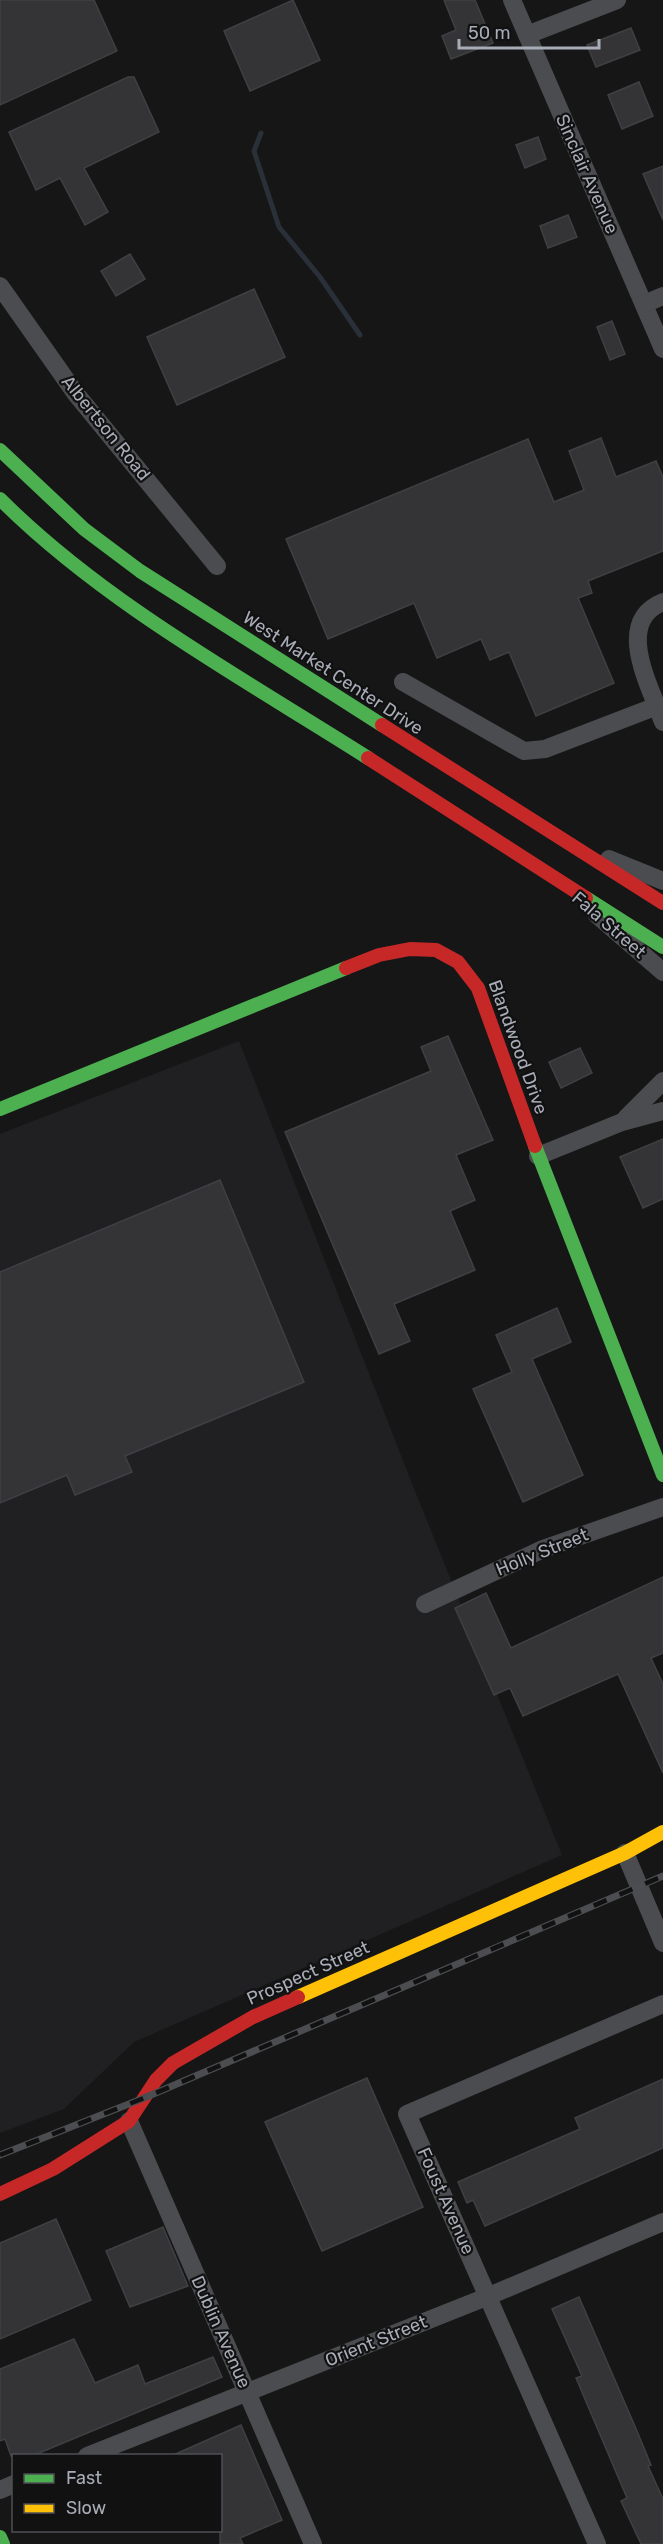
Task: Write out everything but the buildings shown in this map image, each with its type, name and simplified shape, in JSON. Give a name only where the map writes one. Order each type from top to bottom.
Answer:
[{"type":"street","name":"Sinclair Avenue","points":[[512,0],[663,349]]},
{"type":"street","points":[[527,36],[617,0]]},
{"type":"street","name":"Albertson Road","points":[[0,286],[76,394],[217,566]]},
{"type":"street","points":[[644,304],[663,296]]},
{"type":"street","name":"West Market Center Drive","points":[[0,450],[84,529],[140,571],[500,802],[574,844],[663,903]]},
{"type":"street","points":[[0,499],[27,526],[107,591],[663,947]]},
{"type":"street","points":[[403,682],[524,751],[545,749],[660,714],[640,658],[637,640],[639,625],[646,615],[663,602]]},
{"type":"street","points":[[574,844],[663,881]]},
{"type":"street","name":"Fala Street","points":[[555,879],[663,972]]},
{"type":"street","name":"Blandwood Drive","points":[[0,1109],[379,955],[415,946],[452,957],[468,969],[478,988],[538,1156],[663,1475]]},
{"type":"street","points":[[622,1122],[663,1081]]},
{"type":"street","points":[[538,1156],[622,1122],[663,1111]]},
{"type":"street","name":"Holly Street","points":[[425,1604],[543,1549],[663,1507]]},
{"type":"street","name":"Prospect Street","points":[[0,2194],[53,2169],[129,2121],[156,2080],[173,2063],[201,2045],[264,2012],[625,1853],[663,1832]]},
{"type":"street","points":[[625,1853],[663,1942]]},
{"type":"street","name":"Foust Avenue","points":[[597,2544],[407,2114],[663,2004]]},
{"type":"street","name":"Dublin Avenue","points":[[129,2121],[313,2544]]},
{"type":"street","name":"Orient Street","points":[[92,2454],[489,2296],[663,2222]]},
{"type":"street","points":[[0,2537],[3,2544]]},
{"type":"shaded area","points":[[239,1041],[413,1486],[562,1855],[134,2042],[64,2109],[0,2133],[0,1134]]},
{"type":"waterway","points":[[261,133],[254,151],[279,227],[320,277],[360,335]]},
{"type":"railway","points":[[0,2155],[144,2098],[663,1876]]},
{"type":"traffic: fast","points":[[0,450],[84,529],[140,571],[382,725]]},
{"type":"traffic: fast","points":[[0,499],[41,537],[129,606],[224,669],[368,758]]},
{"type":"traffic: fast","points":[[586,898],[663,947]]},
{"type":"traffic: fast","points":[[0,1109],[346,968]]},
{"type":"traffic: fast","points":[[535,1146],[663,1475]]},
{"type":"traffic: fast","points":[[0,2537],[3,2544]]},
{"type":"traffic: slow","points":[[298,1997],[625,1853],[663,1832]]},
{"type":"traffic: jam","points":[[382,725],[663,903]]},
{"type":"traffic: jam","points":[[368,758],[586,898]]},
{"type":"traffic: jam","points":[[346,968],[379,955],[410,949],[436,950],[458,962],[478,988],[535,1146]]},
{"type":"traffic: jam","points":[[0,2194],[53,2169],[129,2121],[156,2080],[173,2063],[253,2017],[298,1997]]}]
